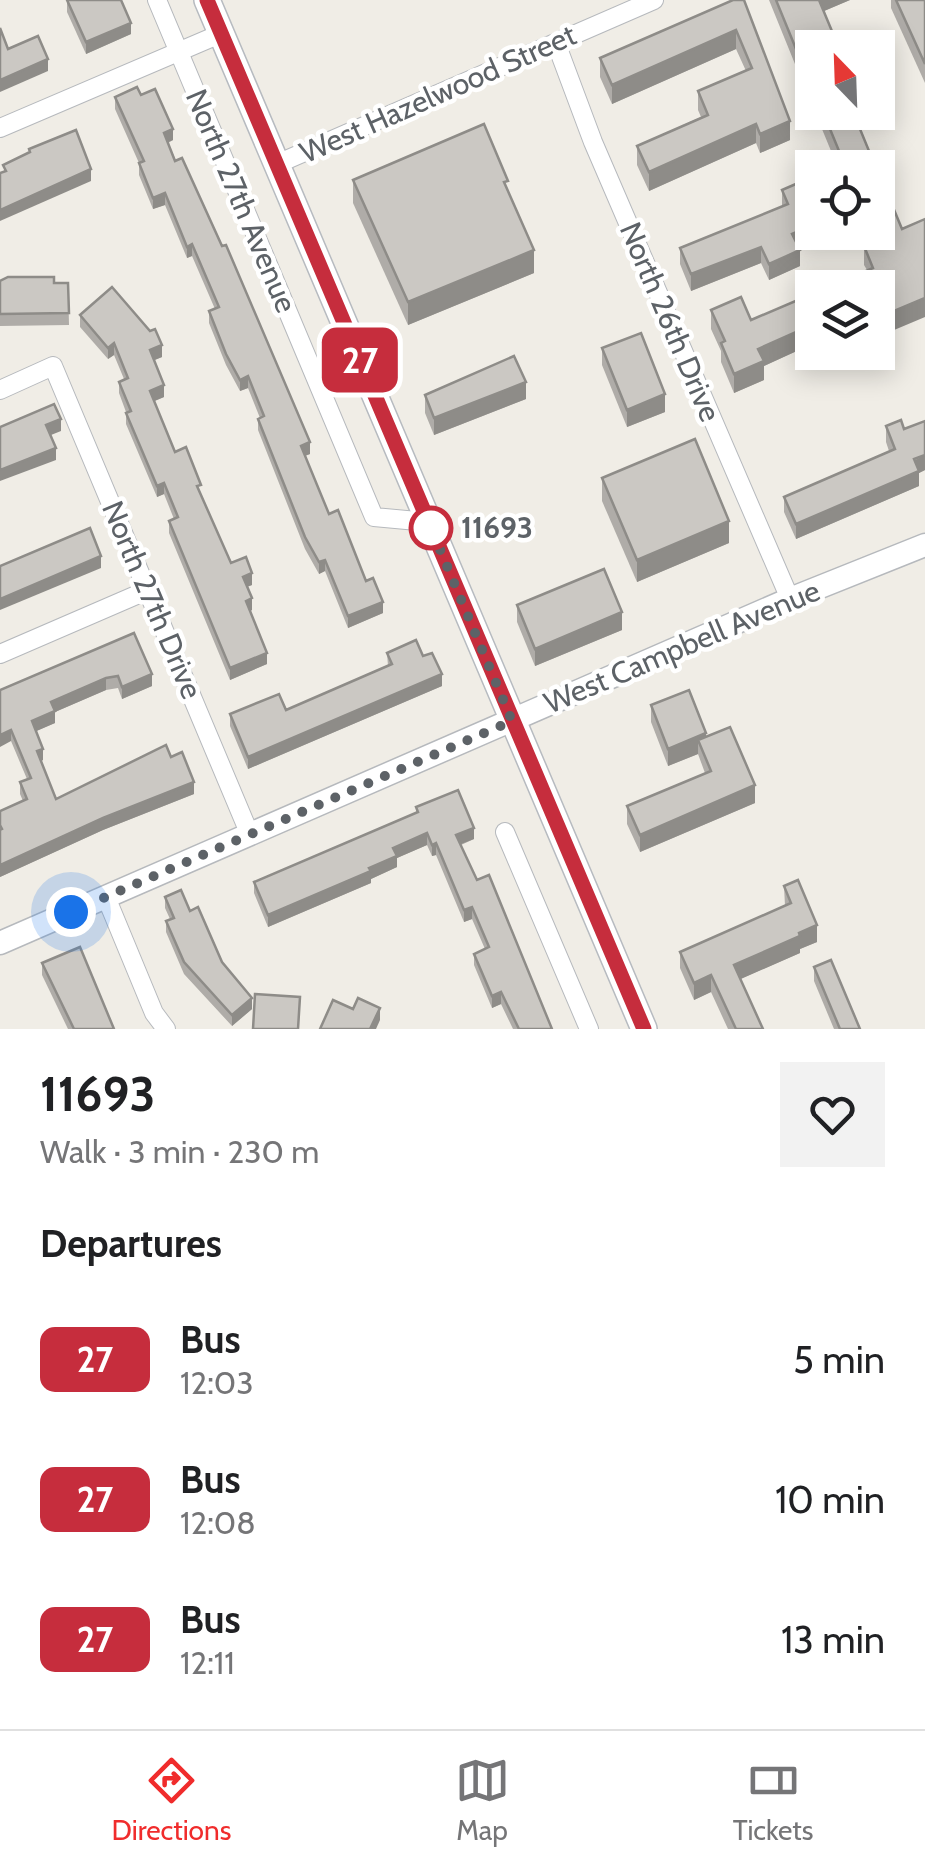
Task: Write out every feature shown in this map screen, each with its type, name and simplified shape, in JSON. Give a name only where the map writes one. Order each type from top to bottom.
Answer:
[{"type":"main road","name":"North 27th Avenue","points":[[207,0],[644,1029]]},
{"type":"street","name":"North 27th Avenue","points":[[157,0],[374,517],[428,522]]},
{"type":"street","name":"West Hazelwood Street","points":[[277,164],[654,0]]},
{"type":"street","points":[[0,128],[220,34]]},
{"type":"street","name":"North 26th Drive","points":[[556,43],[593,142],[790,599]]},
{"type":"street","name":"North 27th Drive","points":[[0,390],[53,366],[250,835]]},
{"type":"street","name":"West Campbell Avenue","points":[[0,943],[790,599],[925,545]]},
{"type":"street","points":[[0,654],[148,590]]},
{"type":"street","points":[[505,832],[589,1029]]},
{"type":"street","points":[[106,897],[148,999],[166,1029]]},
{"type":"building","points":[[67,0],[121,0],[131,23],[86,42]]},
{"type":"building","points":[[733,0],[744,0],[790,121],[760,134],[756,124],[649,172],[637,146],[708,115],[698,91],[752,68],[736,30],[612,85],[600,58]]},
{"type":"building","points":[[776,0],[819,0],[832,30],[795,30],[795,46]]},
{"type":"building","points":[[896,0],[925,0],[925,64]]},
{"type":"building","points":[[0,28],[8,49],[38,36],[48,59],[0,80]]},
{"type":"building","points":[[137,87],[141,95],[155,89],[173,129],[164,133],[175,161],[182,158],[222,246],[226,245],[310,442],[301,446],[329,514],[338,510],[366,581],[373,578],[383,602],[348,616],[325,560],[319,562],[305,537],[258,419],[264,416],[248,376],[240,380],[209,311],[219,307],[192,244],[187,247],[165,193],[153,198],[139,163],[144,161],[115,97]]},
{"type":"building","points":[[484,124],[534,250],[408,302],[353,180]]},
{"type":"building","points":[[76,130],[91,169],[0,210],[0,173],[6,171],[3,165],[30,152],[29,149]]},
{"type":"building","points":[[830,130],[860,130],[869,150],[839,150]]},
{"type":"building","points":[[795,184],[792,234],[795,250],[800,250],[769,264],[761,247],[691,274],[680,248],[788,204],[782,190]]},
{"type":"building","points":[[895,212],[902,229],[925,219],[925,298],[895,311],[895,270],[868,270],[873,268],[866,250],[895,250]]},
{"type":"building","points":[[8,277],[54,277],[54,283],[68,283],[69,313],[0,314],[0,281]]},
{"type":"building","points":[[112,287],[150,331],[155,329],[162,345],[150,350],[164,385],[150,391],[175,452],[186,447],[201,485],[197,486],[231,563],[246,557],[252,573],[243,577],[252,598],[246,601],[267,653],[230,668],[169,521],[178,517],[164,483],[157,486],[126,413],[131,411],[119,382],[128,378],[114,343],[108,348],[80,315]]},
{"type":"building","points":[[741,297],[751,320],[795,301],[795,333],[758,349],[764,361],[734,374],[711,310]]},
{"type":"building","points":[[641,333],[665,394],[627,410],[602,348]]},
{"type":"building","points":[[514,356],[526,382],[434,418],[425,395]]},
{"type":"building","points":[[54,404],[61,419],[46,425],[56,448],[0,470],[0,427]]},
{"type":"building","points":[[901,420],[904,429],[925,421],[925,455],[914,459],[919,471],[796,524],[784,497],[895,449],[886,426]]},
{"type":"building","points":[[695,439],[729,521],[637,560],[602,478]]},
{"type":"building","points":[[90,528],[101,556],[0,599],[0,566]]},
{"type":"building","points":[[604,569],[622,612],[535,649],[517,605]]},
{"type":"building","points":[[134,633],[152,674],[122,687],[118,676],[106,678],[51,702],[55,711],[32,721],[43,749],[37,751],[56,799],[166,745],[171,757],[182,752],[194,782],[0,865],[0,811],[27,799],[20,782],[31,778],[11,730],[0,735],[0,690]]},
{"type":"building","points":[[416,640],[423,656],[432,653],[442,674],[248,757],[230,714],[279,694],[286,710],[392,664],[387,653]]},
{"type":"building","points":[[689,690],[706,733],[668,749],[651,705]]},
{"type":"building","points":[[730,727],[755,785],[640,835],[627,806],[711,771],[698,740]]},
{"type":"building","points":[[458,790],[474,828],[456,835],[477,880],[489,875],[552,1029],[519,1029],[501,992],[492,996],[474,954],[489,947],[472,907],[464,910],[436,843],[432,845],[427,833],[393,848],[397,856],[369,868],[371,871],[268,915],[254,882],[418,812],[416,807]]},
{"type":"building","points":[[798,880],[817,925],[734,965],[763,1029],[736,1029],[711,975],[694,983],[680,952],[791,903],[784,886]]},
{"type":"building","points":[[181,890],[190,911],[198,907],[222,962],[252,998],[232,1015],[184,962],[166,921],[174,918],[165,897]]},
{"type":"building","points":[[80,947],[114,1029],[74,1029],[42,963]]},
{"type":"building","points":[[831,960],[860,1029],[840,1029],[814,967]]},
{"type":"building","points":[[255,994],[300,997],[298,1029],[253,1029]]},
{"type":"building","points":[[358,998],[380,1008],[370,1029],[320,1029],[333,1000],[353,1009]]},
{"type":"bus line","name":"27","points":[[207,0],[644,1029]]},
{"type":"place","name":"11693","points":[[431,528]]},
{"type":"route","points":[[71,912],[512,721],[431,528]]}]
